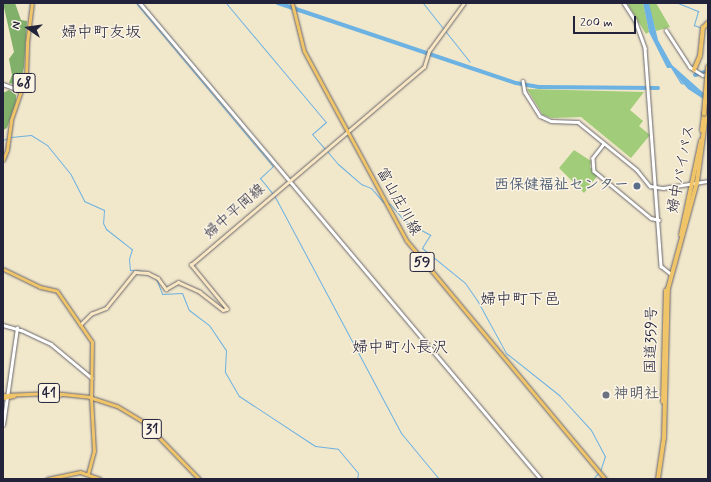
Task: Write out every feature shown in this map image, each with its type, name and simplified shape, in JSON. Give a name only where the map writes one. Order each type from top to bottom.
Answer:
[{"type":"highway","points":[[695,70],[700,56],[703,28],[708,24]]},
{"type":"highway","name":"婦中バイパス","points":[[705,115],[708,67]]},
{"type":"highway","name":"婦中バイパス","points":[[670,274],[695,182],[708,100]]},
{"type":"highway","name":"国道359号","points":[[656,479],[662,437],[664,307],[670,274]]},
{"type":"main road","name":"68","points":[[3,160],[7,150],[11,120],[28,69],[27,43],[32,3]]},
{"type":"main road","name":"婦中平岡線","points":[[80,325],[91,314],[106,308],[134,272],[155,276],[166,289],[178,282],[200,292],[224,310],[227,309],[191,265],[288,180],[348,132],[424,67],[429,51],[464,3]]},
{"type":"main road","name":"富山庄川線","points":[[293,7],[304,51],[406,240],[605,479]]},
{"type":"main road","points":[[3,269],[40,287],[57,291],[92,342],[91,398],[94,451],[88,473]]},
{"type":"main road","name":"41","points":[[5,396],[52,393],[91,398]]},
{"type":"main road","name":"31","points":[[91,398],[116,406],[135,415],[199,479]]},
{"type":"main road","points":[[47,479],[72,473],[88,473],[100,479]]},
{"type":"street","points":[[140,3],[541,479]]},
{"type":"street","points":[[624,3],[635,20],[645,48],[662,266],[670,274]]},
{"type":"street","points":[[666,30],[695,70],[703,75],[708,74]]},
{"type":"street","points":[[523,81],[524,87],[540,116],[551,121],[578,122],[637,170],[646,183],[657,188],[708,181]]},
{"type":"street","points":[[3,84],[21,91]]},
{"type":"street","points":[[604,144],[593,158],[594,171],[650,218],[659,220]]},
{"type":"street","points":[[3,325],[17,328],[61,351],[92,378]]},
{"type":"street","points":[[3,425],[5,396],[17,328]]},
{"type":"green space","points":[[3,3],[15,3],[21,20],[27,21],[24,67],[21,81],[13,84],[9,83],[12,75],[9,59],[14,52]]},
{"type":"green space","points":[[627,3],[643,3],[649,32],[646,34]]},
{"type":"green space","points":[[656,3],[670,27],[656,31],[648,4]]},
{"type":"green space","points":[[527,89],[644,92],[630,110],[643,121],[639,126],[650,135],[631,158],[581,117],[552,118],[543,115]]},
{"type":"green space","points":[[9,90],[16,95],[16,101],[7,128],[3,130],[3,93]]},
{"type":"green space","points":[[574,150],[591,161],[590,167],[598,175],[584,193],[559,168]]},
{"type":"water","points":[[643,3],[649,3],[658,40],[672,65],[708,97],[708,102],[688,89],[675,74],[684,85],[681,84],[671,68],[667,68],[649,32]]},
{"type":"waterway","points":[[136,3],[273,166],[260,178],[274,195],[401,433],[439,479]]},
{"type":"waterway","points":[[226,3],[326,122],[312,134],[325,149]]},
{"type":"waterway","points":[[278,3],[516,83],[539,87],[658,88]]},
{"type":"waterway","points":[[423,3],[470,62]]},
{"type":"waterway","points":[[678,3],[698,11],[694,25],[702,28]]},
{"type":"waterway","points":[[695,75],[708,71]]},
{"type":"waterway","points":[[11,137],[31,135],[47,145],[71,175],[84,201],[104,210],[103,223],[106,229],[132,249],[129,259],[130,270],[143,271]]},
{"type":"waterway","points":[[3,140],[8,138]]},
{"type":"waterway","points":[[327,151],[338,164],[361,184],[371,188],[383,202],[390,204],[405,221],[430,235],[422,248],[465,283],[477,300],[506,353],[559,395],[591,430],[605,456],[600,471]]},
{"type":"waterway","points":[[156,278],[162,294],[182,293],[189,310],[209,325],[226,350],[225,372],[239,396],[315,446],[338,449],[358,473],[357,479]]},
{"type":"waterway","points":[[593,479],[598,473]]},
{"type":"place","name":"西保健福祉センター","points":[[637,186]]},
{"type":"place","name":"神明社","points":[[606,395]]},
{"type":"district","name":"婦中町友坂","points":[[101,33]]},
{"type":"district","name":"婦中町下邑","points":[[520,300]]},
{"type":"district","name":"婦中町小長沢","points":[[400,348]]}]
